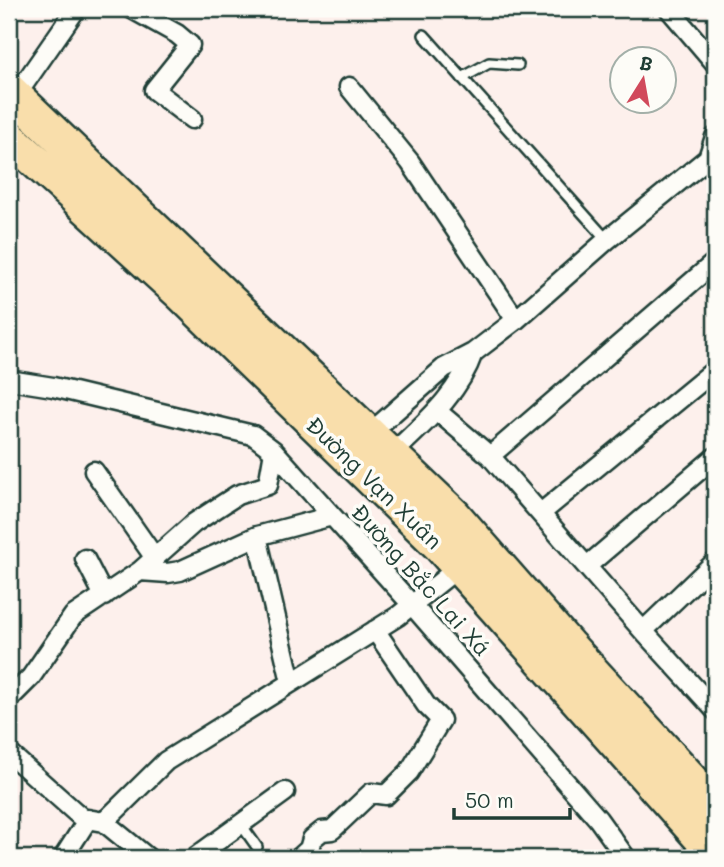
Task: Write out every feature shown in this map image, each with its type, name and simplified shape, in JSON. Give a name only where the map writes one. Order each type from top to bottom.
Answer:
[{"type":"highway","name":"Đường Vạn Xuân","points":[[12,93],[454,515],[568,645],[715,805]]},
{"type":"highway","name":"Đường Vạn Xuân","points":[[9,137],[179,292],[459,567],[715,854]]},
{"type":"street","points":[[12,93],[76,9]]},
{"type":"street","points":[[132,9],[155,14],[190,45],[154,90],[192,118]]},
{"type":"street","points":[[669,9],[715,63]]},
{"type":"street","points":[[349,87],[410,162],[516,320]]},
{"type":"street","points":[[380,445],[444,368],[473,353],[516,320],[607,240],[712,161],[715,137]]},
{"type":"street","points":[[490,456],[715,262]]},
{"type":"street","points":[[380,445],[437,411],[466,373],[473,353]]},
{"type":"street","points":[[541,513],[715,370]]},
{"type":"street","name":"Đường Bắc Lai Xá","points":[[9,380],[53,387],[253,435],[274,451],[598,818],[626,858]]},
{"type":"street","points":[[437,411],[490,456],[715,710]]},
{"type":"street","points":[[9,699],[31,677],[73,616],[140,571],[194,523],[237,495],[268,485],[274,451]]},
{"type":"street","points":[[587,566],[715,457]]},
{"type":"street","points":[[94,471],[155,558]]},
{"type":"street","points":[[140,571],[180,571],[257,536],[332,516]]},
{"type":"street","points":[[257,536],[291,682]]},
{"type":"street","points":[[85,559],[104,596]]},
{"type":"street","points":[[643,631],[715,562]]},
{"type":"street","points":[[63,858],[96,820],[166,761],[413,606],[459,567]]},
{"type":"street","points":[[299,858],[309,849],[312,839],[322,831],[332,830],[371,793],[386,795],[409,772],[441,720],[426,705],[375,630]]},
{"type":"street","points":[[9,752],[82,818],[96,820],[148,858]]},
{"type":"street","points":[[194,858],[285,792]]},
{"type":"lane","points":[[424,35],[607,240]]},
{"type":"lane","points":[[462,78],[488,63],[518,65]]},
{"type":"lane","points":[[240,823],[257,847]]}]
